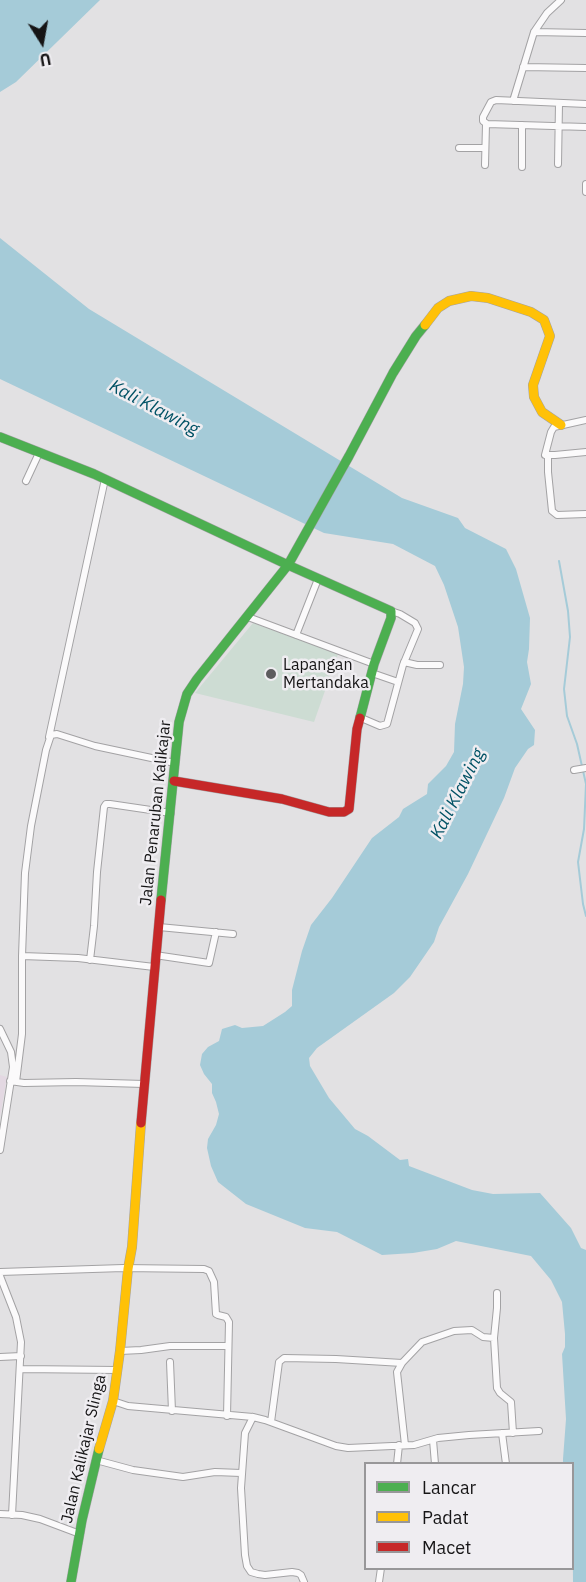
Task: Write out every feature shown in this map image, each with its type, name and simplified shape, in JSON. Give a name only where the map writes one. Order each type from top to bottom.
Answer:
[{"type":"street","points":[[513,101],[534,32],[547,13],[561,0]]},
{"type":"street","points":[[534,32],[586,33]]},
{"type":"street","points":[[523,67],[586,68]]},
{"type":"street","points":[[485,165],[486,124],[483,117],[491,102],[496,100],[586,104]]},
{"type":"street","points":[[558,164],[560,104]]},
{"type":"street","points":[[486,124],[586,127]]},
{"type":"street","points":[[522,125],[522,166]]},
{"type":"street","points":[[459,147],[485,148]]},
{"type":"street","points":[[586,184],[586,192]]},
{"type":"street","name":"Jalan Penaruban Kalikajar","points":[[128,1269],[133,1237],[155,955],[179,722],[187,694],[288,565],[393,373],[416,336],[438,308],[449,301],[471,296],[488,298],[531,312],[543,320],[550,336],[533,385],[534,398],[542,412],[561,425]]},
{"type":"street","points":[[586,420],[554,427],[544,454],[586,452]]},
{"type":"street","points":[[0,437],[105,479],[318,579],[400,614],[418,626],[404,662],[387,724],[380,726],[359,717]]},
{"type":"street","points":[[26,481],[39,453]]},
{"type":"street","points":[[548,455],[552,511],[557,515],[586,514]]},
{"type":"street","points":[[0,1150],[22,1034],[23,902],[31,826],[105,479]]},
{"type":"street","points":[[296,635],[318,579]]},
{"type":"street","points":[[174,781],[273,797],[329,812],[347,811],[350,804],[355,738],[359,717],[373,668],[392,618],[391,611]]},
{"type":"street","points":[[248,617],[373,668],[398,682]]},
{"type":"street","points":[[404,662],[417,665],[440,665]]},
{"type":"street","points":[[49,738],[57,734],[95,746],[175,763]]},
{"type":"street","points":[[574,770],[586,768]]},
{"type":"street","points":[[90,960],[104,807],[110,804],[171,813]]},
{"type":"street","points":[[159,927],[234,934]]},
{"type":"street","points":[[155,955],[209,963],[216,932]]},
{"type":"street","points":[[22,956],[154,967]]},
{"type":"street","points":[[0,1029],[11,1052],[13,1081]]},
{"type":"street","points":[[13,1081],[144,1084]]},
{"type":"street","points":[[12,1515],[21,1356],[20,1330],[1,1274],[128,1269],[204,1269],[209,1271],[214,1282],[216,1314],[228,1318],[226,1416]]},
{"type":"street","name":"Jalan Kalikajar Slinga","points":[[71,1582],[96,1460],[113,1401],[128,1269]]},
{"type":"street","points":[[497,1293],[494,1338],[497,1388],[511,1402],[513,1432]]},
{"type":"street","points":[[398,1462],[402,1445],[397,1371],[402,1363],[422,1342],[454,1332],[472,1330],[483,1338],[494,1338]]},
{"type":"street","points":[[120,1351],[177,1346],[228,1346]]},
{"type":"street","points":[[0,1357],[21,1356]]},
{"type":"street","points":[[271,1422],[279,1362],[284,1358],[402,1363]]},
{"type":"street","points":[[170,1362],[172,1411]]},
{"type":"street","points":[[20,1369],[117,1370]]},
{"type":"street","points":[[113,1401],[128,1406],[253,1417],[336,1446],[357,1448],[414,1445],[469,1435],[540,1431]]},
{"type":"street","points":[[253,1417],[245,1433],[240,1488],[247,1566],[251,1572],[270,1578],[292,1572],[298,1573],[304,1582]]},
{"type":"street","points":[[502,1433],[506,1462]]},
{"type":"street","points":[[433,1440],[435,1462]]},
{"type":"street","points":[[96,1460],[133,1470],[183,1477],[215,1472],[241,1473]]},
{"type":"street","points":[[0,1514],[40,1519],[80,1534]]},
{"type":"shaded area","name":"Lapangan Mertandaka","points":[[253,623],[338,654],[314,722],[195,693]]},
{"type":"shaded area","points":[[0,1075],[7,1077],[0,1117]]},
{"type":"water","points":[[0,0],[100,0],[16,82],[0,92]]},
{"type":"water","name":"Kali Klawing","points":[[0,238],[89,309],[402,498],[458,518],[465,528],[506,549],[516,569],[530,618],[527,662],[531,684],[521,709],[535,730],[534,745],[528,749],[515,768],[504,798],[468,874],[439,927],[434,942],[410,977],[394,993],[317,1048],[309,1058],[310,1066],[329,1098],[355,1129],[400,1160],[408,1159],[409,1166],[472,1190],[493,1194],[540,1193],[571,1228],[581,1248],[586,1250],[586,1582],[573,1582],[574,1462],[563,1462],[566,1419],[562,1354],[565,1347],[565,1334],[562,1302],[551,1280],[531,1256],[456,1241],[437,1249],[382,1255],[337,1232],[305,1228],[246,1204],[218,1182],[207,1148],[208,1139],[219,1114],[212,1093],[212,1084],[200,1065],[202,1054],[208,1047],[219,1041],[222,1029],[235,1025],[242,1028],[263,1026],[292,1006],[292,990],[311,925],[372,838],[399,817],[403,809],[427,794],[428,784],[446,766],[454,752],[455,724],[464,667],[458,627],[435,566],[393,544],[324,533],[0,379]]},
{"type":"waterway","points":[[559,561],[570,637],[564,689],[567,716],[577,744],[586,784],[584,829],[578,862],[586,916]]},
{"type":"traffic: fast","points":[[360,718],[374,664],[391,618],[391,611],[288,565],[393,373],[425,325]]},
{"type":"traffic: fast","points":[[0,437],[94,474],[288,565],[187,694],[179,722],[161,900]]},
{"type":"traffic: fast","points":[[71,1582],[82,1520],[99,1449]]},
{"type":"traffic: slow","points":[[425,325],[438,308],[449,301],[471,296],[488,298],[531,312],[544,320],[550,336],[533,385],[534,397],[542,412],[561,425]]},
{"type":"traffic: slow","points":[[99,1449],[113,1401],[120,1351],[132,1247],[141,1123]]},
{"type":"traffic: jam","points":[[174,781],[282,799],[329,812],[344,812],[349,809],[360,718]]},
{"type":"traffic: jam","points":[[141,1123],[161,900]]},
{"type":"place","name":"Lapangan Mertandaka","points":[[271,674]]}]
